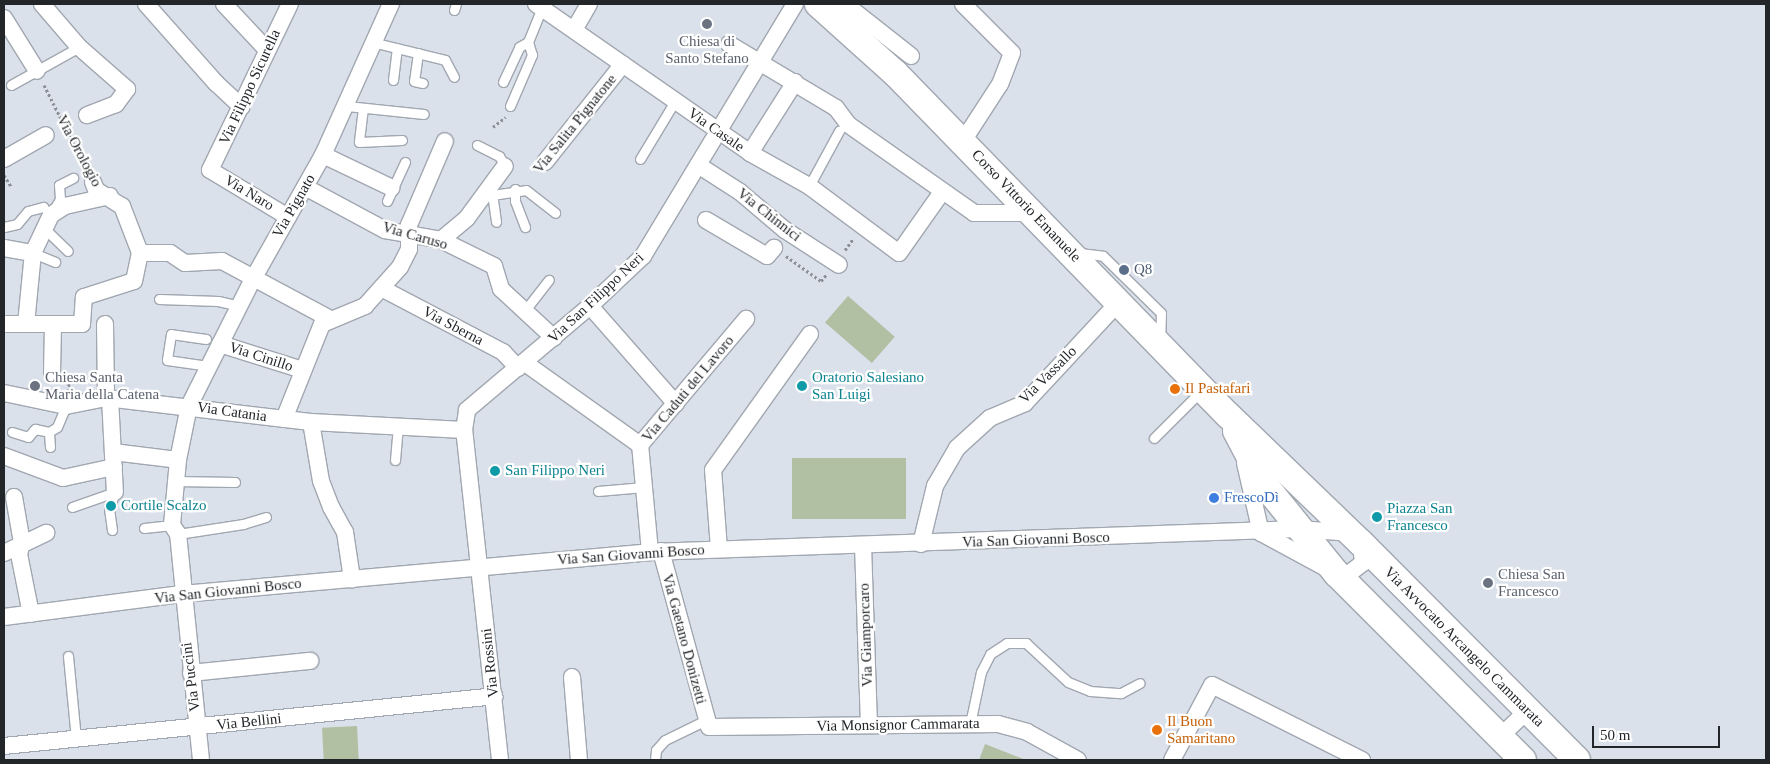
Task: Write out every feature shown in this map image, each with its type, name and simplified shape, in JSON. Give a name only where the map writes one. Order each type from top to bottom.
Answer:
[{"type":"main road","name":"Corso Vittorio Emanuele","points":[[818,4],[895,73],[963,141],[1204,388],[1228,415]]},
{"type":"main road","points":[[1228,415],[1264,484],[1337,574],[1522,760]]},
{"type":"main road","name":"Via Avvocato Arcangelo Cammarata","points":[[1228,415],[1356,538],[1577,760]]},
{"type":"street","points":[[42,4],[79,47],[127,90],[116,104],[87,115]]},
{"type":"street","points":[[146,4],[216,83],[242,107]]},
{"type":"street","points":[[224,4],[267,50]]},
{"type":"street","name":"Via Filippo Sicurella","points":[[210,170],[290,4]]},
{"type":"street","name":"Via Pignato","points":[[176,481],[178,460],[189,406],[208,366],[213,341],[239,306],[323,155],[355,107],[376,44],[392,4]]},
{"type":"street","points":[[574,30],[589,4]]},
{"type":"street","name":"Via San Filippo Neri","points":[[479,565],[464,430],[467,410],[554,338],[643,256],[795,4]]},
{"type":"street","points":[[845,4],[911,56]]},
{"type":"street","points":[[963,4],[1012,52],[1000,84],[963,141]]},
{"type":"street","name":"Via Casale","points":[[539,6],[717,131],[750,153],[809,186],[864,225],[899,253],[942,192]]},
{"type":"street","points":[[4,18],[36,71]]},
{"type":"street","points":[[729,44],[836,108],[849,125],[974,213],[1033,213]]},
{"type":"street","name":"Via Salita Pignatone","points":[[545,162],[623,64]]},
{"type":"street","points":[[750,153],[795,82]]},
{"type":"street","points":[[4,158],[46,134]]},
{"type":"street","points":[[284,419],[322,324],[330,319],[365,306],[400,267],[445,141]]},
{"type":"street","points":[[323,155],[389,195]]},
{"type":"street","name":"Via Chinnici","points":[[698,165],[740,192],[785,230],[841,259]]},
{"type":"street","points":[[441,240],[466,218],[485,196],[505,166]]},
{"type":"street","name":"Via Naro","points":[[210,170],[288,217]]},
{"type":"street","name":"Via Orologio","points":[[93,182],[96,190],[110,196],[122,206],[140,253]]},
{"type":"street","name":"Via Caruso","points":[[305,187],[408,242],[441,240],[494,266],[501,289],[526,309],[554,338]]},
{"type":"street","points":[[26,324],[34,253],[46,216],[64,206],[110,196]]},
{"type":"street","points":[[706,220],[767,256],[774,248]]},
{"type":"street","points":[[4,248],[34,253]]},
{"type":"street","points":[[4,326],[82,324],[84,297],[134,280],[140,253],[170,253],[185,263],[222,261],[330,319]]},
{"type":"street","name":"Via Sberna","points":[[383,288],[503,352],[640,445]]},
{"type":"street","name":"Via Vassallo","points":[[921,544],[935,486],[957,448],[990,418],[1025,403],[1119,302]]},
{"type":"street","points":[[590,306],[676,404]]},
{"type":"street","name":"Via Caduti del Lavoro","points":[[656,551],[644,487],[640,445],[746,319]]},
{"type":"street","points":[[52,373],[53,324]]},
{"type":"street","points":[[105,324],[115,492]]},
{"type":"street","points":[[719,549],[713,470],[810,334]]},
{"type":"street","name":"Via Cinillo","points":[[213,341],[303,370]]},
{"type":"street","name":"Via Catania","points":[[4,393],[66,406],[108,398],[189,406],[311,422],[464,430]]},
{"type":"street","points":[[311,422],[321,481],[345,532],[352,579]]},
{"type":"street","points":[[1242,443],[1261,533],[1337,574],[1347,575],[1363,563],[1365,552],[1356,538]]},
{"type":"street","points":[[4,456],[63,478],[114,460],[178,460]]},
{"type":"street","name":"Via Puccini","points":[[176,481],[175,529],[201,760]]},
{"type":"street","points":[[14,497],[22,543],[19,554],[31,614]]},
{"type":"street","name":"Via San Giovanni Bosco","points":[[4,617],[182,594],[352,579],[479,565],[656,551],[1261,533],[1300,530],[1356,538]]},
{"type":"street","points":[[4,553],[46,533]]},
{"type":"street","name":"Via Giamporcaro","points":[[863,545],[869,725]]},
{"type":"street","name":"Via Gaetano Donizetti","points":[[656,551],[707,724]]},
{"type":"street","name":"Via Rossini","points":[[479,565],[500,760]]},
{"type":"street","points":[[191,673],[310,661]]},
{"type":"street","points":[[572,677],[579,760]]},
{"type":"street","points":[[1172,760],[1212,685],[1362,760]]},
{"type":"street","name":"Via Bellini","points":[[4,746],[197,728],[494,696]]},
{"type":"street","points":[[1500,737],[1528,710]]},
{"type":"street","name":"Via Monsignor Cammarata","points":[[707,724],[998,724],[1027,732],[1078,760]]},
{"type":"lane","points":[[510,106],[532,55],[528,42],[539,6]]},
{"type":"lane","points":[[503,82],[519,48],[528,42]]},
{"type":"lane","points":[[376,44],[445,60],[454,77]]},
{"type":"lane","points":[[11,85],[79,47]]},
{"type":"lane","points":[[393,80],[397,48]]},
{"type":"lane","points":[[418,53],[414,81],[424,83]]},
{"type":"lane","points":[[640,159],[675,101]]},
{"type":"lane","points":[[402,140],[359,142],[355,107],[424,114]]},
{"type":"lane","points":[[809,186],[839,131]]},
{"type":"lane","points":[[477,145],[499,156],[505,166]]},
{"type":"lane","points":[[389,195],[405,162]]},
{"type":"lane","points":[[46,216],[60,198],[59,184],[73,178]]},
{"type":"lane","points":[[515,189],[515,201],[525,227]]},
{"type":"lane","points":[[496,222],[485,196],[515,189],[526,190],[555,213]]},
{"type":"lane","points":[[4,227],[17,224],[28,211],[46,216],[68,250]]},
{"type":"lane","points":[[34,253],[55,262]]},
{"type":"lane","points":[[1071,253],[1103,256],[1161,313],[1160,343]]},
{"type":"lane","points":[[526,309],[549,280]]},
{"type":"lane","points":[[159,299],[218,301],[239,306]]},
{"type":"lane","points":[[208,366],[167,360],[171,334],[213,341]]},
{"type":"lane","points":[[1154,438],[1204,388]]},
{"type":"lane","points":[[12,432],[28,437],[35,429],[49,432],[57,427],[66,406]]},
{"type":"lane","points":[[395,460],[398,426]]},
{"type":"lane","points":[[49,432],[50,447]]},
{"type":"lane","points":[[176,481],[235,482]]},
{"type":"lane","points":[[598,491],[644,487]]},
{"type":"lane","points":[[72,506],[115,492]]},
{"type":"lane","points":[[112,530],[109,508],[115,492]]},
{"type":"lane","points":[[144,528],[175,529],[243,524],[266,518]]},
{"type":"lane","points":[[970,724],[981,672],[990,654],[1007,643],[1026,644],[1068,682],[1090,691],[1121,693],[1140,684]]},
{"type":"lane","points":[[68,656],[76,739]]},
{"type":"lane","points":[[656,760],[656,750],[665,740],[707,724]]},
{"type":"path","name":"Via Orologio","points":[[36,71],[93,182]]},
{"type":"path","points":[[493,127],[505,118]]},
{"type":"path","points":[[4,175],[10,186]]},
{"type":"path","points":[[841,259],[864,225]]},
{"type":"path","points":[[801,266],[821,282]]},
{"type":"green space","points":[[848,296],[895,337],[872,363],[825,322]]},
{"type":"green space","points":[[792,458],[906,458],[906,519],[792,519]]},
{"type":"green space","points":[[357,726],[359,760],[324,760],[322,728]]},
{"type":"green space","points":[[985,744],[1026,760],[979,760]]},
{"type":"place","name":"Chiesa di Santo Stefano","points":[[707,24]]},
{"type":"place","name":"Q8","points":[[1124,270]]},
{"type":"place","name":"Chiesa Santa Maria della Catena","points":[[35,386]]},
{"type":"place","name":"Oratorio Salesiano San Luigi","points":[[802,386]]},
{"type":"place","name":"Il Pastafari","points":[[1175,389]]},
{"type":"place","name":"San Filippo Neri","points":[[495,471]]},
{"type":"place","name":"FrescoDì","points":[[1214,498]]},
{"type":"place","name":"Cortile Scalzo","points":[[111,506]]},
{"type":"place","name":"Piazza San Francesco","points":[[1377,517]]},
{"type":"place","name":"Chiesa San Francesco","points":[[1488,583]]},
{"type":"place","name":"Il Buon Samaritano","points":[[1157,730]]}]
